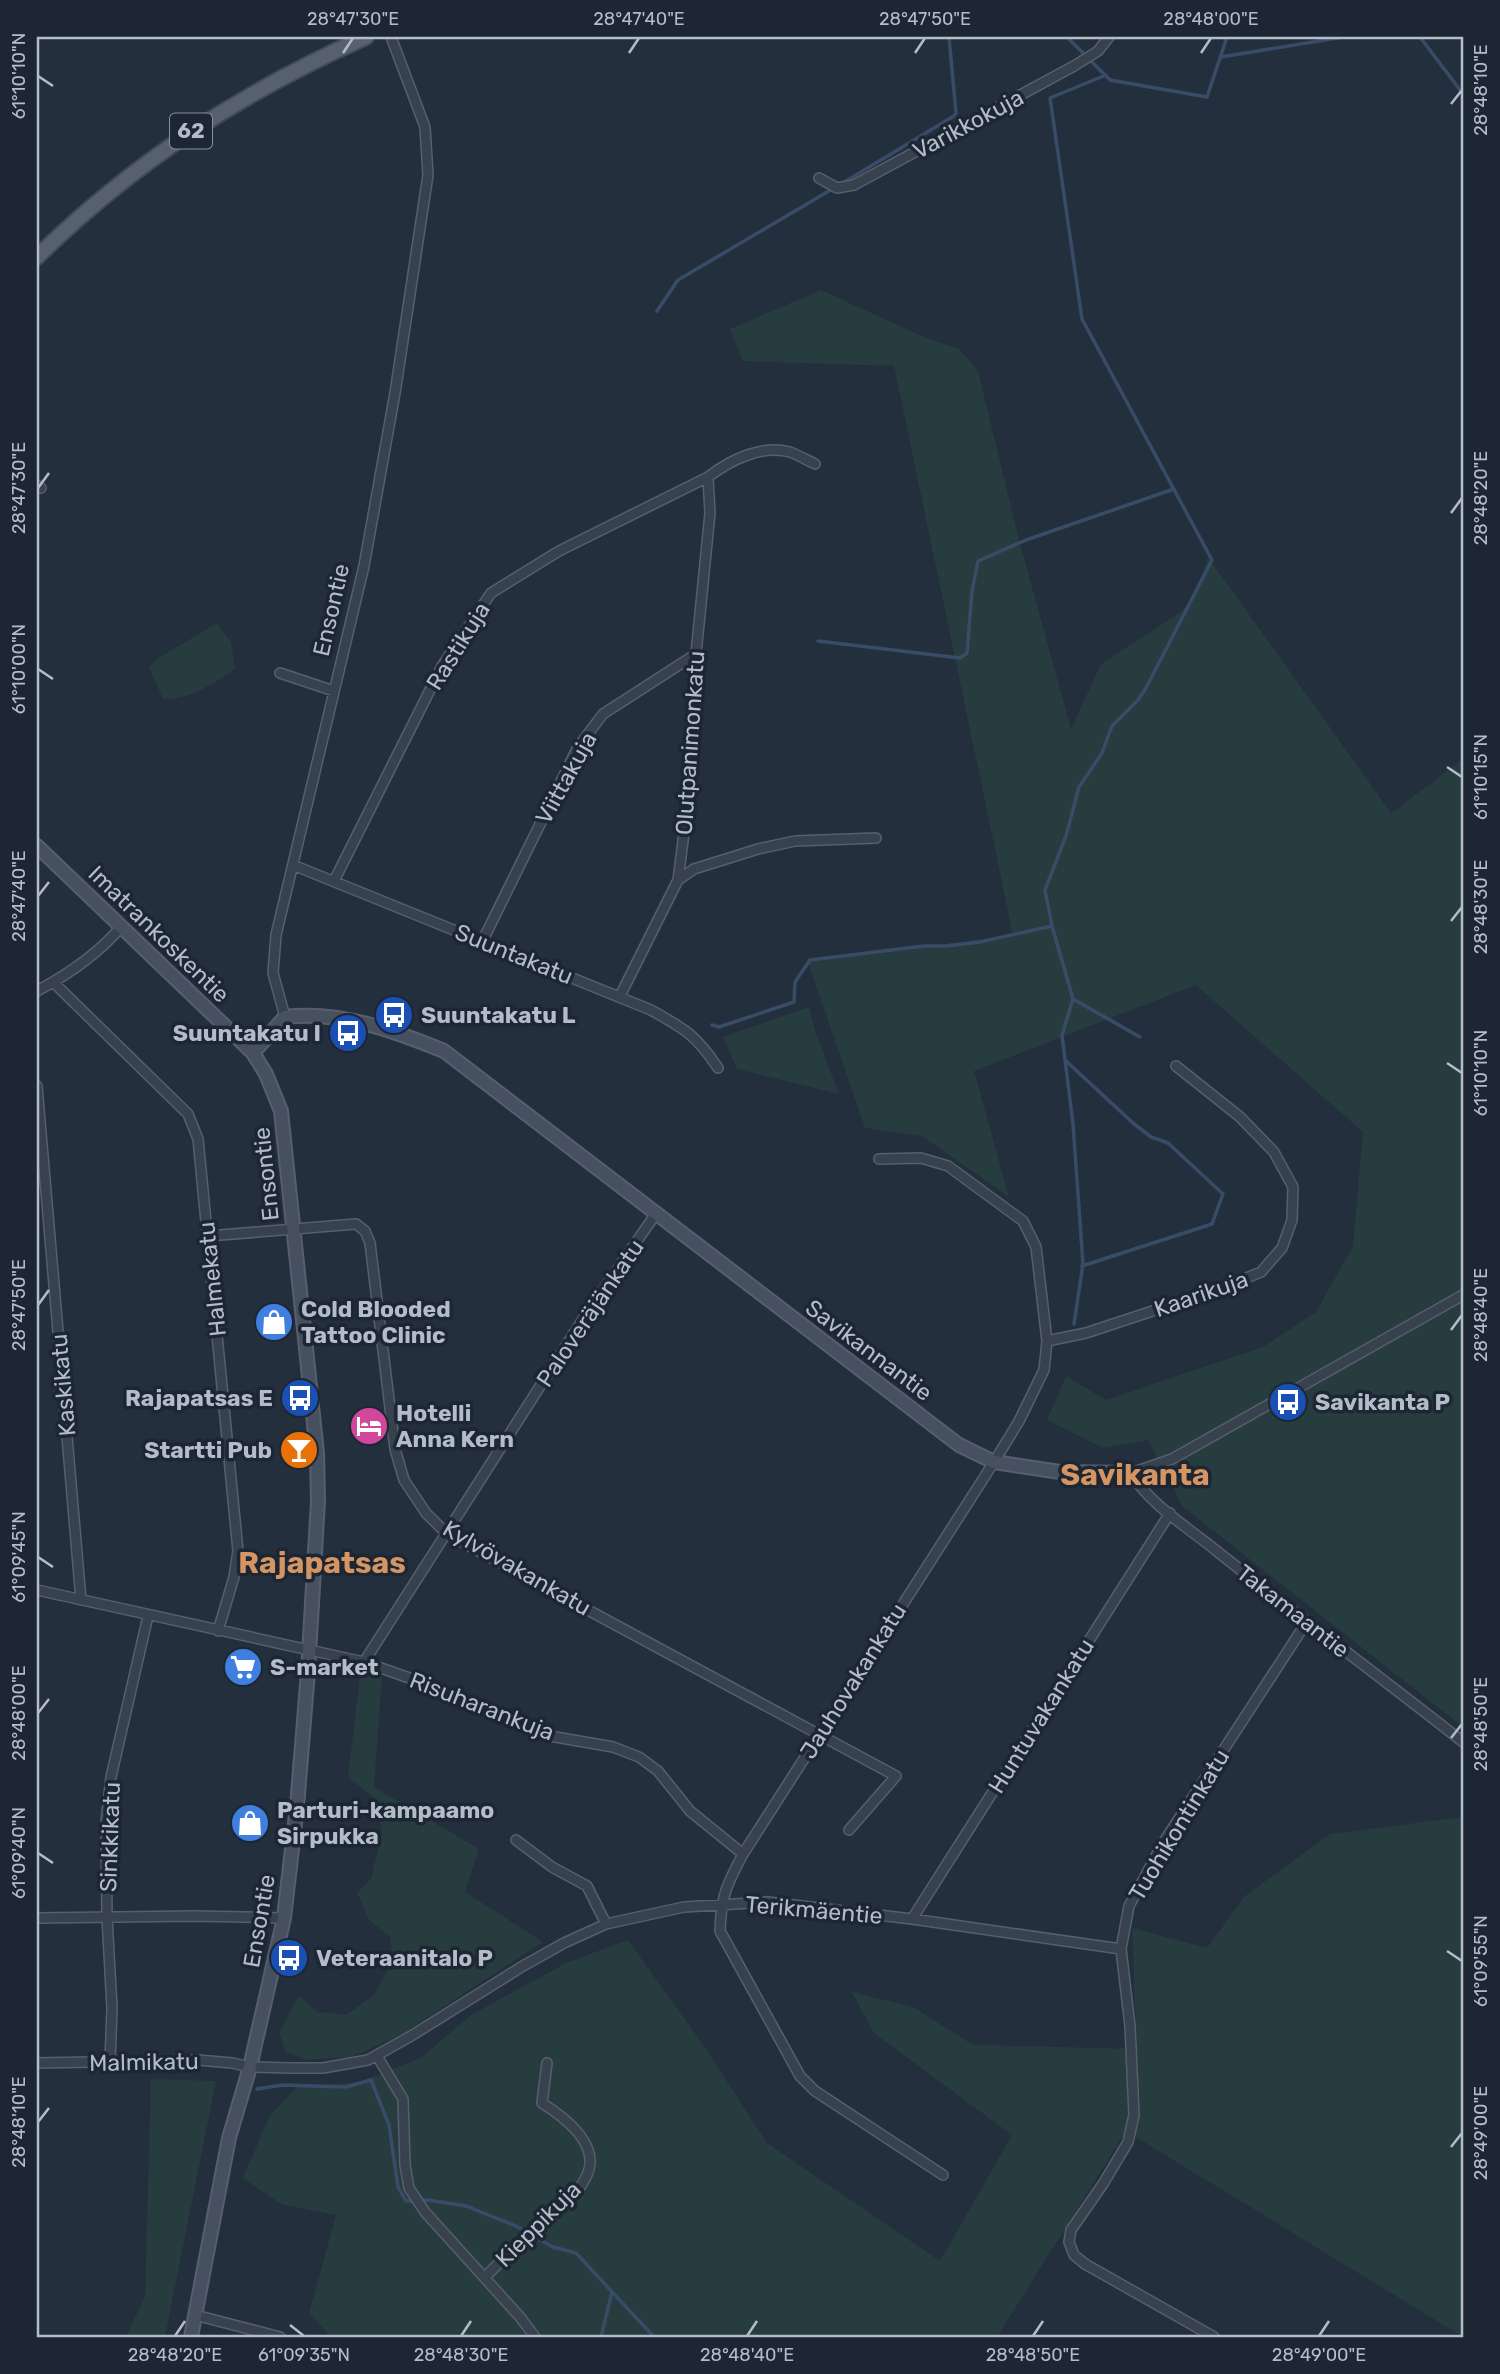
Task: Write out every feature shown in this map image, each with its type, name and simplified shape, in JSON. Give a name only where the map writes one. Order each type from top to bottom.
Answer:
[{"type":"main road","name":"62","points":[[37,257],[71,223],[125,178],[172,144],[252,94],[366,37]]},
{"type":"street","name":"Ensontie","points":[[285,1017],[273,973],[273,953],[364,566],[395,393],[428,175],[425,127],[391,37]]},
{"type":"street","name":"Varikkokuja","points":[[820,178],[837,188],[855,185],[1074,66],[1098,51],[1109,37]]},
{"type":"street","name":"Rastikuja","points":[[334,881],[442,666],[492,593],[559,551],[708,477],[724,465],[747,454],[788,452],[815,464]]},
{"type":"street","name":"Olutpanimonkatu","points":[[620,996],[678,880],[688,802],[695,654],[710,513],[708,477]]},
{"type":"street","name":"Viittakuja","points":[[482,942],[578,747],[603,714],[695,654]]},
{"type":"street","points":[[280,673],[334,691]]},
{"type":"street","points":[[678,880],[694,869],[794,841],[876,838]]},
{"type":"street","name":"Imatrankoskentie","points":[[37,846],[253,1053]]},
{"type":"street","name":"Suuntakatu","points":[[293,865],[620,996],[682,1027],[701,1042],[718,1068]]},
{"type":"street","points":[[37,991],[90,959],[121,927]]},
{"type":"street","name":"Halmekatu","points":[[53,982],[188,1114],[198,1139],[238,1551],[234,1577],[218,1631]]},
{"type":"street","name":"Savikannantie","points":[[285,1017],[303,1014],[382,1028],[444,1051],[959,1445],[993,1462],[1060,1472],[1131,1473],[1172,1459],[1463,1295]]},
{"type":"street","points":[[253,1053],[285,1017]]},
{"type":"street","name":"Ensontie","points":[[191,2337],[229,2138],[250,2067],[284,1917],[298,1806],[318,1509],[317,1453],[281,1111],[266,1074],[253,1053]]},
{"type":"street","name":"Kaarikuja","points":[[1047,1341],[1086,1332],[1219,1289],[1261,1272],[1282,1248],[1292,1220],[1293,1186],[1275,1152],[1240,1117],[1176,1066]]},
{"type":"street","name":"Kaskikatu","points":[[37,1086],[81,1600]]},
{"type":"street","name":"Jauhovakankatu","points":[[721,1904],[726,1885],[743,1853],[993,1462],[1032,1397],[1044,1370],[1047,1341],[1036,1247],[1023,1221],[948,1166],[920,1158],[879,1159]]},
{"type":"street","name":"Paloveräjänkatu","points":[[364,1662],[583,1319],[657,1212]]},
{"type":"street","name":"Kylvövakankatu","points":[[208,1236],[356,1224],[365,1231],[370,1242],[396,1449],[404,1480],[426,1513],[447,1534],[896,1776],[849,1830]]},
{"type":"street","name":"Takamaantie","points":[[1131,1473],[1138,1486],[1170,1513],[1306,1623],[1463,1742]]},
{"type":"street","name":"Huntuvakankatu","points":[[912,1919],[1170,1513]]},
{"type":"street","name":"Risuharankuja","points":[[37,1590],[364,1662],[429,1685],[544,1735],[613,1747],[639,1758],[658,1771],[690,1811],[743,1853]]},
{"type":"street","name":"Sinkkikatu","points":[[110,2063],[112,2008],[106,1822],[111,1777],[148,1616]]},
{"type":"street","name":"Tuohikontinkatu","points":[[1214,2337],[1084,2264],[1074,2255],[1069,2242],[1071,2230],[1128,2142],[1134,2115],[1121,1949],[1129,1906],[1163,1843],[1306,1623]]},
{"type":"street","points":[[516,1840],[552,1867],[587,1886],[606,1924]]},
{"type":"street","name":"Terikmäentie","points":[[250,2067],[323,2068],[368,2060],[523,1966],[606,1924],[684,1907],[768,1902],[912,1919],[1121,1949]]},
{"type":"street","points":[[721,1904],[720,1931],[800,2076],[815,2091],[943,2175]]},
{"type":"street","points":[[37,1918],[284,1917]]},
{"type":"street","points":[[377,2056],[403,2099],[405,2165],[409,2188],[425,2212],[536,2337]]},
{"type":"street","name":"Malmikatu","points":[[37,2063],[198,2060],[250,2067]]},
{"type":"street","name":"Kieppikuja","points":[[485,2277],[557,2211],[580,2186],[590,2167],[590,2158],[575,2130],[557,2112],[542,2103],[547,2063]]},
{"type":"street","points":[[195,2315],[280,2337]]},
{"type":"green space","points":[[821,290],[926,338],[959,349],[978,371],[1019,540],[1071,729],[1101,664],[1181,612],[1194,597],[1208,557],[1391,813],[1463,759],[1463,1727],[1182,1506],[1148,1440],[1103,1448],[1047,1420],[1066,1376],[1106,1400],[1263,1347],[1316,1312],[1353,1246],[1363,1132],[1196,985],[974,1071],[1009,1197],[922,1136],[865,1128],[808,962],[1013,935],[894,366],[743,361],[730,329]]},
{"type":"green space","points":[[217,623],[231,642],[235,669],[192,694],[163,699],[149,667],[157,659]]},
{"type":"green space","points":[[809,1007],[815,1031],[839,1094],[737,1069],[723,1037]]},
{"type":"green space","points":[[360,1676],[382,1677],[374,1787],[479,1849],[465,1892],[543,1942],[402,2034],[352,2057],[305,2060],[285,2051],[279,2032],[299,1996],[317,2012],[346,2015],[374,1995],[393,1960],[390,1937],[369,1920],[357,1893],[371,1879],[382,1832],[374,1798],[348,1777]]},
{"type":"green space","points":[[1463,1817],[1463,2337],[1126,2131],[997,2337],[331,2337],[309,2313],[336,2215],[281,2204],[243,2178],[270,2115],[298,2086],[360,2082],[421,2058],[471,2015],[566,1963],[628,1940],[704,2046],[767,2143],[940,2261],[1012,2135],[874,2033],[852,1992],[913,2007],[973,2045],[1137,2049],[1132,1928],[1207,1948],[1245,1896],[1330,1834]]},
{"type":"green space","points":[[151,2079],[216,2081],[165,2337],[126,2337],[145,2296]]},
{"type":"waterway","points":[[841,184],[954,116],[956,113],[949,37]]},
{"type":"waterway","points":[[1067,37],[1110,80],[1207,97],[1227,37]]},
{"type":"waterway","points":[[1221,57],[1343,37]]},
{"type":"waterway","points":[[1420,37],[1463,94]]},
{"type":"waterway","points":[[1074,1324],[1083,1264],[1073,1124],[1062,1035],[1073,999],[1052,926],[1045,890],[1066,836],[1079,787],[1102,753],[1112,726],[1146,688],[1212,560],[1082,319],[1050,98],[1106,75]]},
{"type":"waterway","points":[[657,311],[678,280],[834,188]]},
{"type":"waterway","points":[[818,641],[960,658],[967,653],[972,591],[978,561],[1026,540],[1174,489]]},
{"type":"waterway","points":[[712,1025],[719,1027],[794,1002],[795,982],[810,960],[980,942],[1052,926]]},
{"type":"waterway","points":[[1073,999],[1140,1037]]},
{"type":"waterway","points":[[1066,1061],[1133,1123],[1151,1137],[1168,1143],[1223,1194],[1212,1224],[1082,1266]]},
{"type":"waterway","points":[[257,2089],[282,2085],[346,2087],[371,2080],[389,2125],[398,2187],[406,2201],[428,2200],[466,2206],[516,2226],[553,2247],[576,2253],[654,2337]]},
{"type":"waterway","points":[[601,2337],[612,2292]]},
{"type":"place","name":"Suuntakatu L","points":[[394,1015]]},
{"type":"place","name":"Suuntakatu I","points":[[348,1033]]},
{"type":"place","name":"Cold Blooded Tattoo Clinic","points":[[274,1322]]},
{"type":"place","name":"Rajapatsas E","points":[[300,1398]]},
{"type":"place","name":"Savikanta P","points":[[1288,1402]]},
{"type":"place","name":"Hotelli Anna Kern","points":[[369,1426]]},
{"type":"place","name":"Startti Pub","points":[[299,1450]]},
{"type":"place","name":"S-market","points":[[243,1667]]},
{"type":"place","name":"Parturi-kampaamo Sirpukka","points":[[250,1823]]},
{"type":"place","name":"Veteraanitalo P","points":[[289,1958]]},
{"type":"district","name":"Savikanta","points":[[1135,1475]]},
{"type":"district","name":"Rajapatsas","points":[[322,1563]]}]
